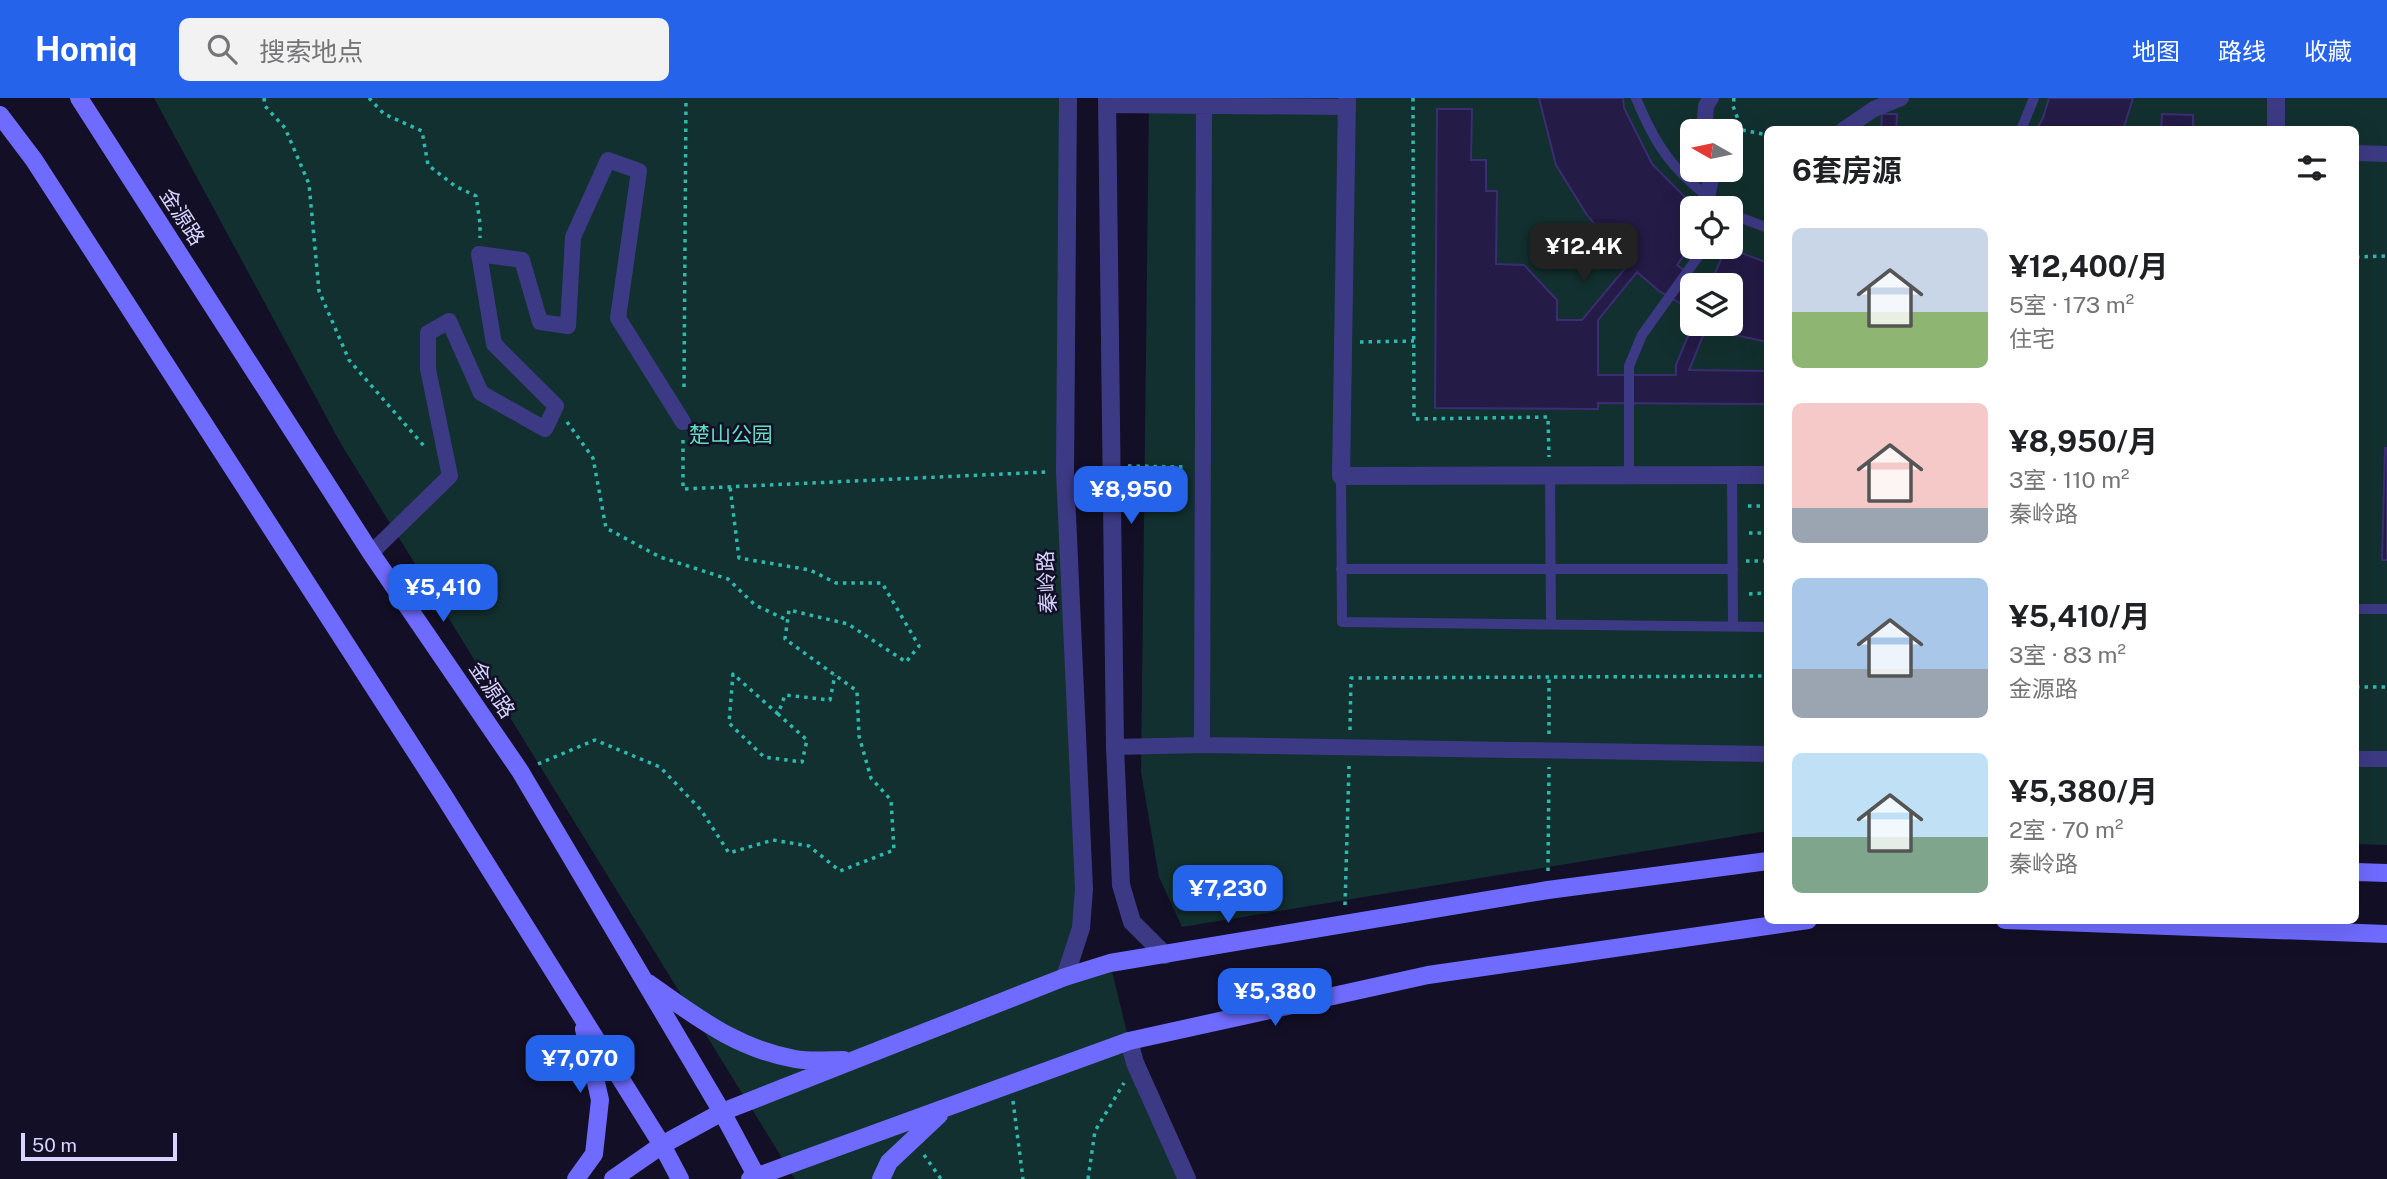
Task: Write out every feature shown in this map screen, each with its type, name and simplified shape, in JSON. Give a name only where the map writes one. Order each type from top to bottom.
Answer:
[{"type":"main road","name":"金源路","points":[[79,98],[371,553],[520,771],[722,1112],[755,1178]]},
{"type":"main road","points":[[0,115],[34,160],[444,796],[662,1145],[680,1179]]},
{"type":"main road","points":[[613,1179],[662,1145],[722,1112],[1065,976],[1110,963],[1548,890],[1764,862]]},
{"type":"main road","points":[[2359,872],[2387,873]]},
{"type":"main road","points":[[755,1178],[1129,1041],[1428,975],[1780,924]]},
{"type":"main road","points":[[2114,924],[2387,934]]},
{"type":"main road","points":[[643,980],[725,1037],[762,1051],[798,1060],[855,1060]]},
{"type":"main road","points":[[576,1179],[594,1154],[600,1100],[581,1016]]},
{"type":"main road","points":[[881,1179],[889,1162],[945,1108]]},
{"type":"street","name":"秦岭路","points":[[1065,976],[1081,928],[1084,889],[1065,472],[1068,98]]},
{"type":"street","points":[[1705,119],[1706,106],[1711,98]]},
{"type":"street","points":[[1845,126],[1874,109],[1901,98]]},
{"type":"street","points":[[2276,98],[2276,126]]},
{"type":"street","points":[[1165,955],[1132,922],[1121,885],[1115,747],[1107,101],[1347,102],[1341,476],[1764,475]]},
{"type":"street","points":[[1202,745],[1204,103]]},
{"type":"street","points":[[2359,153],[2387,154]]},
{"type":"street","points":[[371,553],[450,476],[428,369],[428,333],[449,321],[481,393],[545,429],[556,406],[494,344],[479,254],[522,260],[540,321],[568,326],[573,237],[608,160],[639,171],[618,318],[683,422]]},
{"type":"street","points":[[1115,747],[1202,745],[1764,754]]},
{"type":"street","points":[[2359,759],[2387,759]]},
{"type":"street","points":[[1129,1041],[1135,1063],[1187,1179]]},
{"type":"lane","points":[[1636,98],[1651,135],[1685,180],[1706,196]]},
{"type":"lane","points":[[2023,126],[2034,98]]},
{"type":"lane","points":[[1743,219],[1764,226]]},
{"type":"lane","points":[[1629,474],[1629,366],[1642,335],[1696,259]]},
{"type":"lane","points":[[1550,475],[1551,624]]},
{"type":"lane","points":[[1732,475],[1734,626]]},
{"type":"lane","points":[[1341,476],[1342,622],[1764,627]]},
{"type":"lane","points":[[1342,569],[1733,569]]},
{"type":"lane","points":[[2359,609],[2387,609]]},
{"type":"path","points":[[264,98],[265,106],[285,128],[309,184],[319,291],[349,360],[425,447]]},
{"type":"path","points":[[369,98],[384,114],[422,131],[428,165],[455,186],[475,196],[480,223],[479,254]]},
{"type":"path","points":[[686,98],[682,489],[1065,472]]},
{"type":"path","points":[[1413,98],[1414,419],[1548,417],[1550,475]]},
{"type":"path","points":[[1734,98],[1733,106],[1742,130],[1764,134]]},
{"type":"path","points":[[2359,257],[2387,256]]},
{"type":"path","points":[[1343,342],[1414,341]]},
{"type":"path","points":[[556,406],[593,458],[606,528],[660,557],[728,579],[755,605],[788,621]]},
{"type":"path","points":[[1111,466],[1203,467]]},
{"type":"path","points":[[520,771],[595,740],[660,767],[701,810],[729,853],[773,840],[809,846],[840,871],[894,850],[891,800],[871,778],[859,736],[857,691],[785,639],[789,610],[848,624],[906,662],[919,646],[882,583],[836,583],[810,570],[739,558],[730,486]]},
{"type":"path","points":[[733,674],[778,714],[807,740],[802,762],[764,757],[729,723],[733,674]]},
{"type":"path","points":[[778,714],[785,695],[830,700],[835,675]]},
{"type":"path","points":[[1344,925],[1351,678],[1764,676]]},
{"type":"path","points":[[1548,890],[1549,677]]},
{"type":"path","points":[[2359,687],[2387,687]]},
{"type":"path","points":[[1088,1179],[1095,1131],[1135,1063]]},
{"type":"path","points":[[1012,1085],[1023,1179]]},
{"type":"path","points":[[923,1153],[941,1179]]},
{"type":"green space","name":"楚山公园","points":[[154,98],[1068,98],[1065,472],[1084,889],[1065,976],[1110,963],[1129,1041],[1187,1179],[795,1179],[341,444]]},
{"type":"green space","points":[[1149,98],[2387,98],[2387,845],[2359,844],[2359,126],[1764,126],[1764,831],[1182,927],[1159,877],[1141,772]]},
{"type":"building","points":[[1539,98],[1623,98],[1624,108],[1652,164],[1684,196],[1680,196],[1681,259],[1677,265],[1688,273],[1680,273],[1680,303],[1659,291],[1637,272],[1598,320],[1598,375],[1676,375],[1676,365],[1688,336],[1703,336],[1689,370],[1764,371],[1764,404],[1598,403],[1598,409],[1435,408],[1437,109],[1472,109],[1471,160],[1486,160],[1486,191],[1497,191],[1496,264],[1524,265],[1557,300],[1557,320],[1582,320],[1628,265],[1587,215],[1556,165]]},
{"type":"building","points":[[2049,98],[2133,98],[2124,126],[2038,126]]},
{"type":"building","points":[[1882,114],[1897,114],[1896,126],[1881,126]]},
{"type":"building","points":[[2162,114],[2193,115],[2193,126],[2161,126]]},
{"type":"building","points":[[1743,253],[1764,261],[1764,341],[1739,336],[1743,336],[1743,273],[1715,273],[1721,259],[1743,259]]},
{"type":"building","points":[[2385,448],[2387,560],[2382,560]]}]
